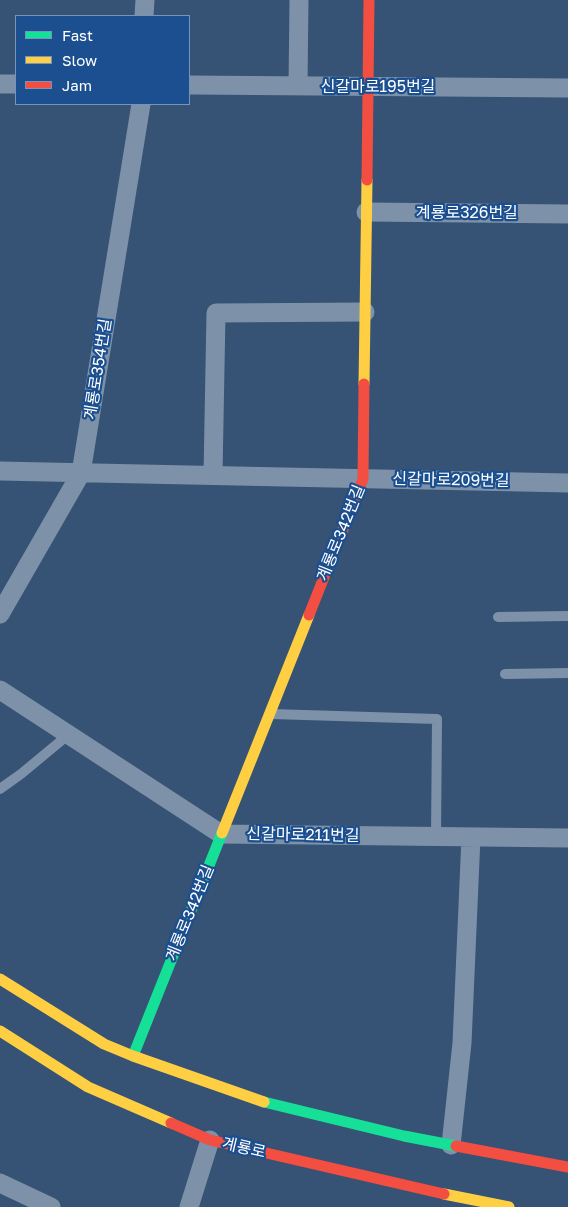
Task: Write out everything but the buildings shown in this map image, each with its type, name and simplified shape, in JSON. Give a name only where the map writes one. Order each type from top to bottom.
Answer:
[{"type":"main road","name":"계룡로342번길","points":[[133,1056],[363,478],[369,0]]},
{"type":"main road","points":[[0,979],[104,1044],[256,1100],[404,1136],[568,1167]]},
{"type":"main road","name":"계룡로","points":[[0,1031],[88,1087],[210,1140],[400,1185],[509,1207]]},
{"type":"street","points":[[144,0],[144,15]]},
{"type":"street","points":[[298,86],[299,0]]},
{"type":"street","points":[[0,84],[15,84]]},
{"type":"street","name":"신갈마로195번길","points":[[190,86],[568,88]]},
{"type":"street","name":"계룡로354번길","points":[[0,614],[81,473],[141,105]]},
{"type":"street","name":"계룡로326번길","points":[[366,212],[568,214]]},
{"type":"street","points":[[213,476],[216,313],[365,312]]},
{"type":"street","name":"신갈마로209번길","points":[[0,471],[568,483]]},
{"type":"street","points":[[0,690],[221,834]]},
{"type":"street","name":"신갈마로211번길","points":[[221,834],[568,838]]},
{"type":"street","points":[[450,1145],[462,1043],[471,837]]},
{"type":"street","points":[[189,1207],[210,1140]]},
{"type":"street","points":[[0,1184],[51,1207]]},
{"type":"lane","points":[[498,617],[568,616]]},
{"type":"lane","points":[[505,674],[568,673]]},
{"type":"lane","points":[[269,714],[437,719],[436,837]]},
{"type":"lane","points":[[0,789],[68,735]]},
{"type":"traffic: fast","points":[[133,1056],[222,833]]},
{"type":"traffic: fast","points":[[264,1102],[404,1136],[456,1146]]},
{"type":"traffic: slow","points":[[364,384],[367,180]]},
{"type":"traffic: slow","points":[[222,833],[309,615]]},
{"type":"traffic: slow","points":[[0,979],[104,1044],[264,1102]]},
{"type":"traffic: slow","points":[[0,1031],[88,1087],[171,1123]]},
{"type":"traffic: slow","points":[[444,1194],[509,1207]]},
{"type":"traffic: jam","points":[[367,180],[369,0]]},
{"type":"traffic: jam","points":[[309,615],[363,479],[364,384]]},
{"type":"traffic: jam","points":[[171,1123],[210,1140],[444,1194]]},
{"type":"traffic: jam","points":[[456,1146],[568,1167]]}]
